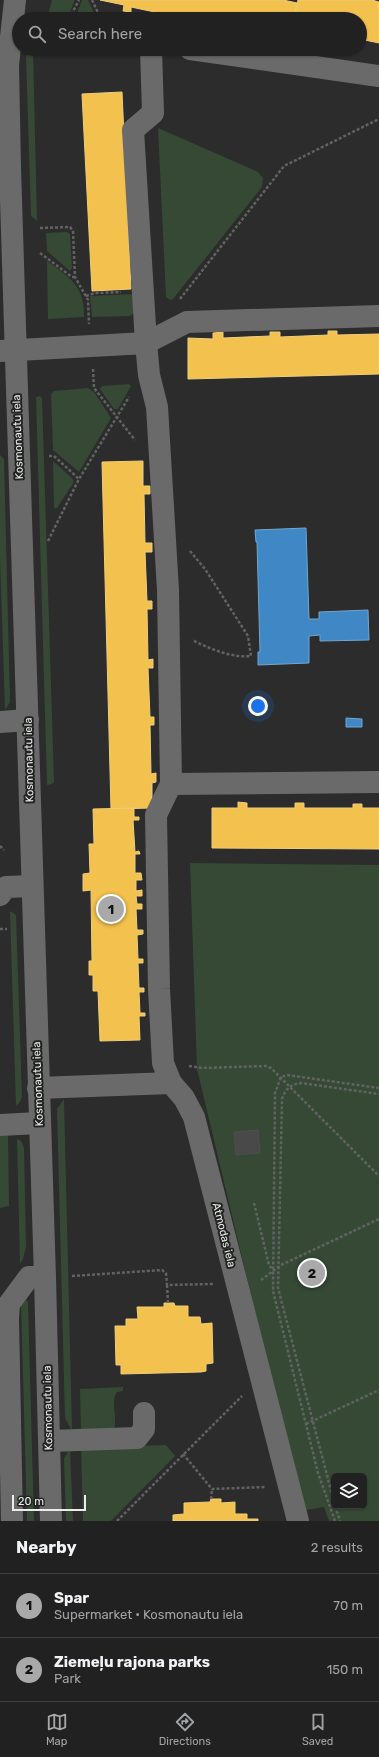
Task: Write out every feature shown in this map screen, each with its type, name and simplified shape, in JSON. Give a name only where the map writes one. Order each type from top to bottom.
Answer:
[{"type":"street","name":"Kosmonautu iela","points":[[15,0],[15,12]]},
{"type":"street","name":"Kosmonautu iela","points":[[12,42],[8,65],[5,168],[9,439],[28,720],[51,1521]]},
{"type":"street","points":[[38,1088],[167,1073],[159,989],[156,815],[171,784],[168,590],[157,407],[149,375],[142,291],[133,130],[153,113],[151,56]]},
{"type":"street","points":[[239,56],[379,76]]},
{"type":"street","points":[[8,351],[146,343],[187,322],[379,316]]},
{"type":"street","points":[[0,722],[28,720]]},
{"type":"street","points":[[171,784],[379,782]]},
{"type":"street","points":[[0,894],[6,887],[32,886]]},
{"type":"street","name":"Atmodas iela","points":[[167,1073],[184,1098],[194,1117],[229,1286],[298,1521]]},
{"type":"street","points":[[0,1125],[39,1123]]},
{"type":"street","points":[[12,1521],[8,1319],[9,1304],[29,1277],[45,1277]]},
{"type":"street","points":[[49,1441],[137,1438],[144,1429],[144,1413]]},
{"type":"path","points":[[73,12],[79,0]]},
{"type":"path","points":[[92,0],[98,12]]},
{"type":"path","points":[[179,301],[284,166],[379,119]]},
{"type":"path","points":[[40,228],[70,227],[73,231],[75,277],[88,300],[94,388],[139,446]]},
{"type":"path","points":[[40,253],[72,277],[75,277]]},
{"type":"path","points":[[86,296],[95,293],[142,291]]},
{"type":"path","points":[[48,541],[79,478],[130,396]]},
{"type":"path","points":[[48,456],[54,456],[79,478]]},
{"type":"path","points":[[169,630],[211,649],[240,657],[251,656],[248,636],[205,569],[190,551]]},
{"type":"path","points":[[0,846],[4,850]]},
{"type":"path","points":[[0,929],[7,929]]},
{"type":"path","points":[[167,1073],[202,1068],[266,1066],[272,1068],[379,1176]]},
{"type":"path","points":[[281,1077],[294,1075],[379,1088]]},
{"type":"path","points":[[281,1077],[275,1092],[273,1291],[318,1472],[335,1521]]},
{"type":"path","points":[[331,1491],[280,1297],[281,1105],[283,1095],[290,1086],[297,1083],[311,1083],[379,1094]]},
{"type":"path","points":[[254,1203],[269,1265],[273,1271]]},
{"type":"path","points":[[167,1285],[229,1286],[261,1280],[279,1267],[379,1219]]},
{"type":"path","points":[[72,1276],[162,1270],[166,1272],[168,1303]]},
{"type":"path","points":[[306,1424],[379,1390]]},
{"type":"path","points":[[117,1521],[247,1391]]},
{"type":"path","points":[[183,1454],[212,1489]]},
{"type":"path","points":[[212,1489],[270,1486]]},
{"type":"path","points":[[210,1499],[212,1489]]},
{"type":"path","points":[[336,1509],[340,1521]]},
{"type":"green space","points":[[52,0],[75,0],[70,12],[49,12]]},
{"type":"green space","points":[[82,0],[88,0],[94,12],[78,12]]},
{"type":"green space","points":[[33,56],[37,221],[31,216],[26,57]]},
{"type":"green space","points":[[158,128],[258,172],[263,178],[262,187],[173,299],[170,300],[166,297]]},
{"type":"green space","points":[[67,232],[70,234],[72,268],[70,271],[47,251],[46,233]]},
{"type":"green space","points":[[47,261],[69,278],[79,290],[84,306],[84,317],[48,319]]},
{"type":"green space","points":[[136,294],[136,309],[130,316],[92,317],[90,296]]},
{"type":"green space","points":[[129,384],[131,386],[118,409],[114,409],[100,389],[102,386]]},
{"type":"green space","points":[[88,388],[94,392],[111,418],[79,472],[53,450],[51,394],[54,391]]},
{"type":"green space","points":[[40,396],[42,398],[54,782],[47,785],[36,397]]},
{"type":"green space","points":[[0,455],[4,459],[10,702],[5,710],[0,557]]},
{"type":"green space","points":[[53,461],[72,478],[74,482],[57,508],[54,508]]},
{"type":"green space","points":[[190,863],[379,865],[379,1521],[329,1521],[324,1507],[306,1510],[302,1506],[197,1069]]},
{"type":"green space","points":[[10,911],[16,915],[22,1097],[16,1106]]},
{"type":"green space","points":[[64,1099],[72,1431],[65,1418],[57,1109]]},
{"type":"green space","points":[[8,1135],[9,1206],[0,1208],[0,1136]]},
{"type":"green space","points":[[17,1139],[21,1141],[24,1148],[26,1247],[20,1264]]},
{"type":"green space","points":[[26,1300],[28,1302],[34,1521],[27,1521],[21,1304],[22,1301]]},
{"type":"green space","points":[[123,1387],[123,1391],[117,1392],[114,1400],[114,1429],[81,1433],[80,1389]]},
{"type":"green space","points":[[166,1445],[175,1456],[111,1521],[83,1521],[81,1448]]},
{"type":"green space","points":[[70,1449],[73,1521],[66,1521],[64,1458]]},
{"type":"building: Homes","points":[[100,0],[283,0],[297,3],[295,12],[155,12],[131,7],[131,12],[123,11],[124,5]]},
{"type":"building: Homes","points":[[298,0],[372,0],[379,2],[379,43],[367,40],[367,12],[295,12]]},
{"type":"building: Homes","points":[[122,92],[131,289],[92,291],[82,94]]},
{"type":"building: Homes","points":[[328,331],[337,331],[337,335],[379,334],[379,374],[188,379],[188,338],[213,339],[213,333],[223,332],[223,338],[270,336],[270,332],[280,332],[280,337],[328,335]]},
{"type":"building: Homes","points":[[143,461],[143,486],[150,486],[150,494],[144,494],[145,543],[152,543],[152,552],[145,552],[147,601],[152,601],[152,609],[147,609],[148,660],[153,659],[153,668],[148,668],[150,717],[154,717],[154,725],[150,725],[151,774],[156,773],[156,782],[152,783],[152,808],[111,809],[102,462]]},
{"type":"building: Homes","points":[[238,802],[247,803],[247,808],[295,808],[295,803],[304,803],[304,808],[353,808],[353,804],[362,804],[362,808],[379,808],[379,849],[212,848],[212,808],[238,808]]},
{"type":"building: Homes","points":[[134,808],[134,817],[139,817],[139,820],[133,820],[135,852],[139,851],[140,854],[135,854],[135,873],[141,873],[142,880],[136,880],[136,891],[142,890],[142,896],[136,896],[137,904],[142,904],[142,909],[136,909],[137,930],[143,930],[143,934],[137,935],[138,959],[143,959],[143,963],[138,963],[139,988],[144,988],[144,992],[139,992],[140,1013],[145,1013],[145,1016],[139,1016],[140,1040],[100,1041],[98,991],[93,991],[93,975],[89,975],[89,961],[92,961],[91,890],[83,891],[83,874],[90,873],[89,844],[94,844],[93,809]]},
{"type":"building: Homes","points":[[164,1303],[174,1303],[175,1306],[188,1306],[188,1317],[200,1317],[201,1324],[212,1323],[213,1363],[206,1364],[206,1371],[201,1372],[121,1374],[121,1365],[116,1365],[115,1326],[126,1326],[126,1319],[138,1319],[137,1307],[164,1307]]},
{"type":"building: Homes","points":[[211,1499],[221,1499],[221,1503],[235,1502],[235,1514],[247,1514],[247,1519],[258,1519],[258,1521],[173,1521],[173,1515],[184,1514],[184,1503],[210,1502]]},
{"type":"building: Schools","points":[[306,528],[309,619],[319,619],[319,612],[368,610],[369,640],[320,641],[320,635],[309,636],[309,663],[258,665],[258,652],[260,652],[257,542],[255,530]]},
{"type":"building: Schools","points":[[346,718],[362,719],[362,727],[346,727]]},
{"type":"building: Other","points":[[258,1130],[260,1153],[236,1155],[234,1132]]},
{"type":"place","name":"Spar","points":[[111,909]]},
{"type":"place","name":"Ziemeļu rajona parks","points":[[312,1273]]}]
